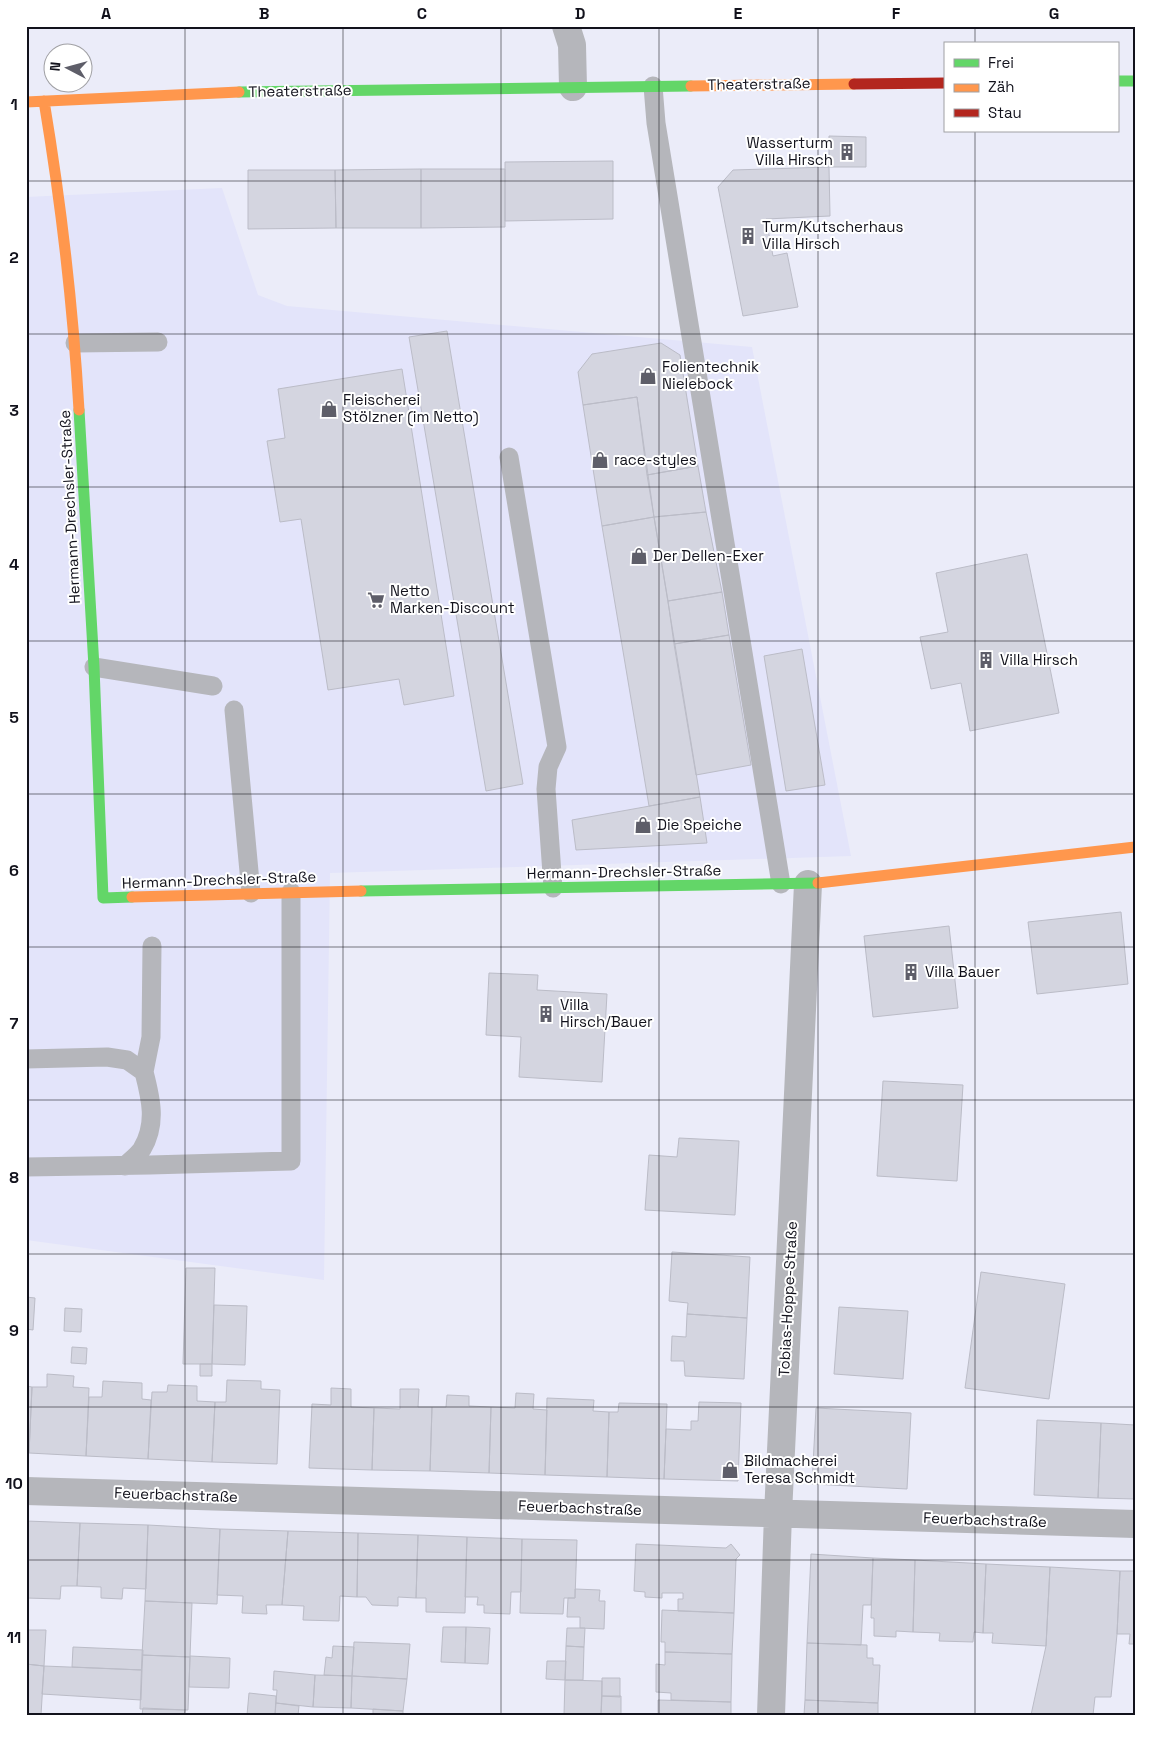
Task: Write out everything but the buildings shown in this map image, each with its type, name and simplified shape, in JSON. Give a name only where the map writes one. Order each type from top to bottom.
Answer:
[{"type":"street","points":[[566,26],[572,45],[573,87]]},
{"type":"street","points":[[1118,81],[1135,81]]},
{"type":"street","name":"Theaterstraße","points":[[26,102],[234,92],[944,82]]},
{"type":"street","name":"Hermann-Drechsler-Straße","points":[[44,101],[52,149],[75,343],[94,667],[102,898],[251,892],[808,884],[1135,847]]},
{"type":"street","name":"Tobias-Hoppe-Straße","points":[[771,1715],[778,1514],[808,884]]},
{"type":"street","name":"Feuerbachstraße","points":[[26,1490],[1135,1524]]},
{"type":"lane","points":[[653,86],[656,123],[781,884]]},
{"type":"lane","points":[[75,343],[158,342]]},
{"type":"lane","points":[[509,457],[556,747],[548,767],[546,789],[553,888]]},
{"type":"lane","points":[[94,667],[213,686]]},
{"type":"lane","points":[[234,710],[251,892]]},
{"type":"lane","points":[[26,1167],[291,1161],[291,892]]},
{"type":"lane","points":[[125,1166],[142,1150],[152,1123],[151,1100],[144,1072],[151,1037],[152,946]]},
{"type":"lane","points":[[26,1059],[107,1057],[127,1060],[144,1072]]},
{"type":"shaded area","points":[[222,188],[258,295],[287,306],[752,347],[851,856],[330,873],[324,1280],[26,1240],[26,197]]},
{"type":"traffic: fast","points":[[1118,81],[1135,81]]},
{"type":"traffic: fast","points":[[239,92],[691,86]]},
{"type":"traffic: fast","points":[[79,410],[94,667],[103,898],[132,897]]},
{"type":"traffic: fast","points":[[361,891],[818,883]]},
{"type":"traffic: slow","points":[[691,86],[854,84]]},
{"type":"traffic: slow","points":[[26,102],[239,92]]},
{"type":"traffic: slow","points":[[44,101],[66,255],[79,410]]},
{"type":"traffic: slow","points":[[818,883],[1135,847]]},
{"type":"traffic: slow","points":[[132,897],[361,891]]},
{"type":"traffic: jam","points":[[854,84],[944,83]]},
{"type":"place","name":"Wasserturm Villa Hirsch","points":[[847,152]]},
{"type":"place","name":"Turm/Kutscherhaus Villa Hirsch","points":[[748,236]]},
{"type":"place","name":"Folientechnik Nielebock","points":[[648,376]]},
{"type":"place","name":"Fleischerei Stölzner (im Netto)","points":[[329,409]]},
{"type":"place","name":"race-styles","points":[[600,460]]},
{"type":"place","name":"Der Dellen-Exer","points":[[639,556]]},
{"type":"place","name":"Netto Marken-Discount","points":[[376,600]]},
{"type":"place","name":"Villa Hirsch","points":[[986,660]]},
{"type":"place","name":"Die Speiche","points":[[643,825]]},
{"type":"place","name":"Villa Bauer","points":[[911,972]]},
{"type":"place","name":"Villa Hirsch/Bauer","points":[[546,1014]]},
{"type":"place","name":"Bildmacherei Teresa Schmidt","points":[[730,1470]]}]
